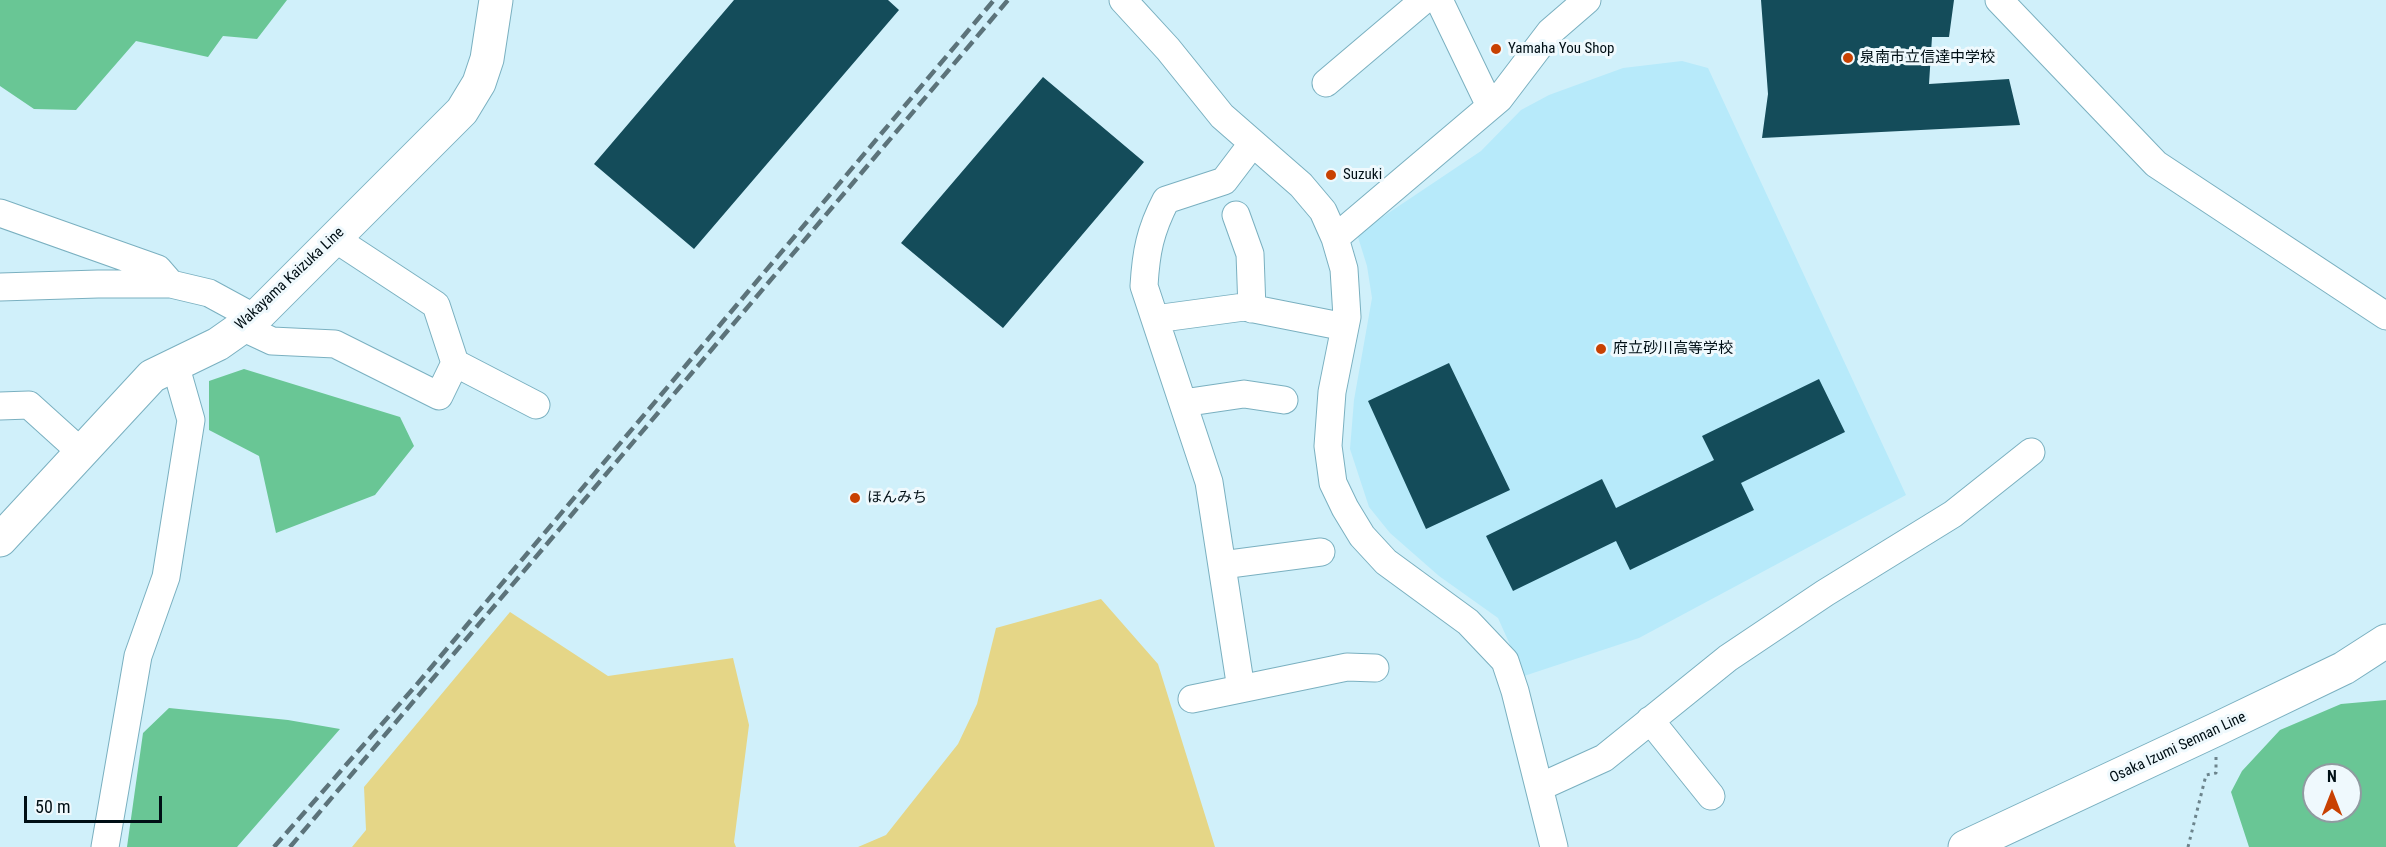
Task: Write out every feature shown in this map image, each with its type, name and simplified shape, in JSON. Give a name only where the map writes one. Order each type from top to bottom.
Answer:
[{"type":"main road","name":"Wakayama Kaizuka Line","points":[[0,540],[153,376],[218,344],[248,322],[462,111],[479,83],[487,59],[496,0]]},
{"type":"main road","name":"Osaka Izumi Sennan Line","points":[[1965,847],[2344,668],[2386,641]]},
{"type":"street","points":[[1124,0],[1168,49],[1222,116],[1301,185],[1323,211],[1335,238],[1344,269],[1347,317],[1332,392],[1328,446],[1333,483],[1362,536],[1386,562],[1468,622],[1505,661],[1515,691],[1554,847]]},
{"type":"street","points":[[1326,83],[1424,0]]},
{"type":"street","points":[[1438,0],[1490,106]]},
{"type":"street","points":[[1335,238],[1499,99],[1550,32],[1587,0]]},
{"type":"street","points":[[1999,0],[2156,164],[2386,316]]},
{"type":"street","points":[[1241,689],[1209,482],[1144,286],[1146,252],[1166,200],[1224,181],[1252,144]]},
{"type":"street","points":[[0,213],[158,269],[171,284]]},
{"type":"street","points":[[1236,215],[1250,254],[1252,309]]},
{"type":"street","points":[[0,287],[171,284],[209,293],[272,341],[335,344],[439,396],[455,363],[436,305],[334,238]]},
{"type":"street","points":[[1155,319],[1244,307],[1345,327]]},
{"type":"street","points":[[455,363],[536,405]]},
{"type":"street","points":[[105,847],[138,656],[166,577],[191,420],[175,364]]},
{"type":"street","points":[[1183,403],[1244,394],[1284,400]]},
{"type":"street","points":[[0,406],[29,405],[81,452]]},
{"type":"street","points":[[1540,787],[1604,758],[1728,658],[1825,593],[1953,514],[2031,452]]},
{"type":"street","points":[[1222,565],[1321,552]]},
{"type":"street","points":[[1192,699],[1347,667],[1376,668]]},
{"type":"street","points":[[1650,720],[1711,796]]},
{"type":"path","points":[[2188,847],[2206,775],[2216,773],[2216,730]]},
{"type":"shaded area","points":[[0,0],[287,0],[257,39],[223,36],[208,57],[136,41],[76,110],[34,109],[0,86]]},
{"type":"shaded area","name":"府立砂川高等学校","points":[[1682,61],[1708,68],[1906,495],[1639,638],[1524,676],[1498,618],[1439,576],[1390,533],[1369,507],[1350,449],[1354,400],[1372,298],[1367,266],[1357,234],[1481,151],[1521,110],[1549,95],[1623,68]]},
{"type":"shaded area","points":[[244,369],[400,417],[414,446],[375,495],[276,533],[259,456],[209,430],[209,381]]},
{"type":"shaded area","points":[[1101,599],[1158,664],[1215,847],[858,847],[886,835],[958,744],[977,704],[996,628]]},
{"type":"shaded area","points":[[510,612],[608,676],[733,658],[749,725],[734,842],[736,847],[352,847],[366,830],[364,787]]},
{"type":"shaded area","points":[[2386,700],[2386,847],[2249,847],[2231,792],[2242,771],[2280,730],[2341,704]]},
{"type":"shaded area","points":[[169,708],[288,720],[340,729],[237,847],[127,847],[143,733]]},
{"type":"building","points":[[734,0],[888,0],[899,10],[694,249],[594,164]]},
{"type":"building","name":"泉南市立信達中学校","points":[[1761,0],[1954,0],[1949,37],[1932,37],[1929,84],[2009,79],[2020,125],[1762,138],[1768,94]]},
{"type":"building","points":[[1043,77],[1144,162],[1003,328],[901,243]]},
{"type":"building","points":[[1449,363],[1510,490],[1426,529],[1368,401]]},
{"type":"building","points":[[1819,379],[1845,432],[1741,483],[1754,510],[1630,570],[1616,541],[1513,591],[1486,536],[1602,479],[1616,508],[1714,460],[1702,436]]},
{"type":"railway","points":[[274,847],[418,683],[994,0]]},
{"type":"railway","points":[[290,847],[1008,0]]},
{"type":"place","name":"Yamaha You Shop","points":[[1496,49]]},
{"type":"place","name":"泉南市立信達中学校","points":[[1848,58]]},
{"type":"place","name":"Suzuki","points":[[1331,175]]},
{"type":"place","name":"府立砂川高等学校","points":[[1601,349]]},
{"type":"place","name":"ほんみち","points":[[855,498]]}]
